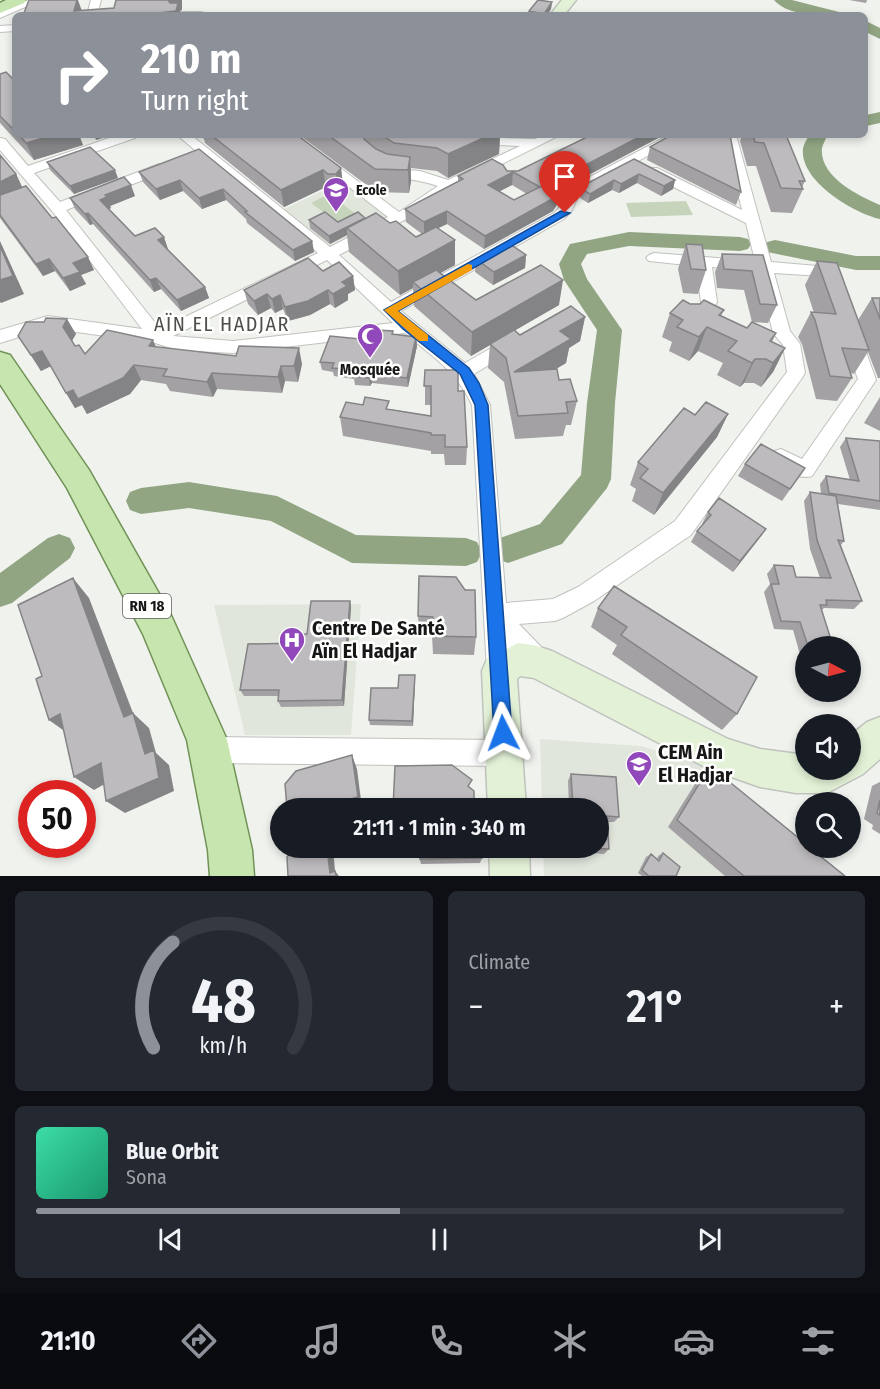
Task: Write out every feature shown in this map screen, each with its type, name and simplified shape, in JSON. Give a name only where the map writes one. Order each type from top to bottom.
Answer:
[{"type":"main road","points":[[0,8],[19,0]]},
{"type":"main road","points":[[559,12],[569,0]]},
{"type":"main road","name":"RN 18","points":[[0,362],[78,479],[152,615],[203,730],[230,850],[232,876]]},
{"type":"main road","points":[[506,798],[500,671],[515,659],[527,659],[540,663],[722,756],[760,768],[795,774]]},
{"type":"main road","points":[[861,751],[880,735]]},
{"type":"main road","points":[[509,858],[510,876]]},
{"type":"street","points":[[0,15],[36,0]]},
{"type":"street","points":[[26,171],[121,138]]},
{"type":"street","points":[[187,138],[199,154],[329,254],[407,327],[464,371],[473,383],[481,405],[500,671]]},
{"type":"street","points":[[292,138],[398,218]]},
{"type":"street","points":[[157,337],[329,254],[398,218],[449,184],[548,138]]},
{"type":"street","points":[[390,310],[559,216],[568,207],[570,195],[574,191],[673,138]]},
{"type":"street","points":[[495,615],[555,610],[586,594],[683,528],[796,373],[790,344],[782,333],[731,138]]},
{"type":"street","points":[[466,140],[537,143]]},
{"type":"street","points":[[0,142],[26,171],[36,190],[57,208],[157,337]]},
{"type":"street","points":[[631,160],[753,225]]},
{"type":"street","points":[[375,162],[390,173],[420,175],[449,184]]},
{"type":"street","points":[[57,208],[173,164]]},
{"type":"street","points":[[654,258],[829,272],[837,294]]},
{"type":"street","points":[[703,262],[709,302]]},
{"type":"street","points":[[0,337],[48,322],[157,337],[177,344],[233,347],[407,327]]},
{"type":"street","points":[[748,439],[805,470],[867,380],[848,326]]},
{"type":"street","points":[[464,371],[522,338]]},
{"type":"street","points":[[495,615],[540,663]]},
{"type":"street","points":[[209,750],[504,753]]},
{"type":"shaded area","name":"Ecole","points":[[341,182],[389,216],[327,246],[282,210]]},
{"type":"shaded area","name":"Centre De Santé Aïn El Hadjar","points":[[361,604],[351,735],[245,735],[214,605]]},
{"type":"shaded area","name":"CEM Ain El Hadjar","points":[[540,739],[640,746],[708,765],[795,834],[795,858],[824,858],[845,876],[544,876],[543,858],[609,858],[609,798],[542,798]]},
{"type":"green space","points":[[329,194],[357,215],[339,224],[311,203]]},
{"type":"green space","points":[[686,201],[693,215],[631,217],[626,203]]},
{"type":"building","points":[[29,0],[77,0],[74,11],[114,8],[116,0],[168,0],[170,3],[178,3],[176,11],[167,12],[24,12]]},
{"type":"building","points":[[538,0],[552,2],[545,12],[529,11]]},
{"type":"building","points":[[6,72],[12,78],[12,128],[0,116],[0,74]]},
{"type":"building","points":[[22,138],[44,138],[26,143]]},
{"type":"building","points":[[215,138],[301,138],[341,168],[336,174],[328,174],[323,170],[281,190]]},
{"type":"building","points":[[332,138],[364,138],[376,149],[387,154],[410,157],[408,170],[375,169]]},
{"type":"building","points":[[386,138],[483,138],[448,154],[437,148],[394,143]]},
{"type":"building","points":[[585,138],[637,138],[570,173],[554,198],[485,236],[447,211],[424,222],[405,209],[463,179],[458,176],[492,159],[503,165],[507,171],[518,171]],"holes":[[[513,172],[540,187],[514,200],[488,185]]]},
{"type":"building","points":[[666,138],[731,138],[741,192],[650,147]]},
{"type":"building","points":[[754,138],[787,138],[805,181],[799,181],[803,189],[781,188],[764,143],[755,142]]},
{"type":"building","points":[[90,147],[115,170],[70,186],[47,162]]},
{"type":"building","points":[[199,149],[312,241],[293,250],[245,212],[247,211],[223,189],[199,198],[180,180],[156,189],[139,172]]},
{"type":"building","points":[[0,155],[16,174],[0,182]]},
{"type":"building","points":[[634,159],[675,180],[664,186],[639,174],[621,184],[614,180],[590,194],[581,189],[582,186]]},
{"type":"building","points":[[124,177],[131,185],[105,195],[107,197],[100,200],[135,236],[155,228],[164,237],[158,240],[205,287],[177,300],[156,278],[150,280],[88,213],[85,214],[70,198]]},
{"type":"building","points":[[26,186],[52,218],[56,217],[88,257],[73,263],[80,272],[63,278],[49,259],[36,264],[0,215],[0,195]]},
{"type":"building","points":[[325,212],[338,222],[358,212],[365,218],[329,236],[309,220]]},
{"type":"building","points":[[376,213],[390,223],[396,221],[416,237],[436,227],[455,240],[398,271],[347,228]]},
{"type":"building","points":[[507,242],[526,255],[494,272],[476,259]]},
{"type":"building","points":[[686,244],[702,245],[706,270],[691,269]]},
{"type":"building","points":[[0,246],[13,276],[0,280]]},
{"type":"building","points":[[722,254],[763,255],[777,305],[760,304],[752,271],[724,269]]},
{"type":"building","points":[[308,258],[323,271],[339,262],[353,276],[342,282],[347,286],[333,294],[328,290],[308,301],[285,307],[280,295],[272,299],[267,294],[254,301],[244,290]]},
{"type":"building","points":[[817,261],[837,263],[869,350],[842,348],[852,378],[830,376],[811,312],[836,314]]},
{"type":"building","points":[[541,265],[563,280],[472,332],[413,282],[436,270],[476,300]]},
{"type":"building","points":[[872,298],[880,298],[880,319]]},
{"type":"building","points":[[683,300],[690,304],[700,304],[704,300],[724,310],[719,315],[747,328],[752,322],[776,333],[770,341],[785,348],[773,363],[766,359],[755,359],[752,363],[728,351],[737,341],[707,327],[699,337],[677,327],[683,320],[670,313]]},
{"type":"building","points":[[571,306],[585,317],[560,331],[571,339],[514,372],[557,369],[559,380],[570,379],[577,401],[566,402],[568,413],[518,416],[506,358],[490,344],[514,330],[520,335]]},
{"type":"building","points":[[46,318],[67,319],[63,327],[75,346],[79,345],[85,354],[107,330],[153,340],[149,346],[236,356],[239,346],[299,348],[294,366],[281,366],[278,377],[212,373],[207,382],[163,376],[167,369],[134,365],[123,378],[78,399],[73,390],[66,393],[42,351],[31,355],[18,336],[26,322],[44,322]]},
{"type":"building","name":"Mosquée","points":[[362,331],[393,331],[392,334],[416,337],[407,378],[371,374],[369,378],[353,376],[355,370],[332,368],[334,363],[320,362],[330,336],[360,339]]},
{"type":"building","points":[[425,370],[458,370],[458,391],[464,391],[467,447],[445,447],[445,435],[431,435],[431,433],[340,417],[346,402],[363,405],[365,397],[389,401],[386,409],[431,416],[431,386],[424,386]]},
{"type":"building","points":[[706,402],[728,414],[663,493],[640,478],[648,469],[638,462],[684,408],[695,415]]},
{"type":"building","points":[[846,438],[880,441],[880,501],[829,493],[826,476],[859,481]]},
{"type":"building","points":[[761,444],[805,468],[790,489],[745,464]]},
{"type":"building","points":[[810,492],[836,496],[844,541],[838,540],[862,601],[826,600],[827,605],[820,605],[830,636],[805,636],[800,622],[781,621],[771,584],[779,584],[774,565],[793,566],[796,577],[831,578],[817,540]]},
{"type":"building","points":[[719,498],[766,529],[740,561],[697,531],[711,515],[708,512]]},
{"type":"building","points":[[419,576],[456,577],[465,590],[475,590],[476,637],[432,636],[433,617],[418,616]]},
{"type":"building","points":[[73,578],[124,717],[133,713],[145,754],[154,750],[159,778],[106,801],[101,763],[74,777],[60,714],[49,720],[36,679],[42,676],[18,605]]},
{"type":"building","points":[[614,586],[757,677],[737,714],[621,635],[627,627],[598,608]]},
{"type":"building","points":[[311,601],[350,601],[342,700],[278,701],[279,690],[240,690],[248,644],[301,643],[302,634],[307,634]]},
{"type":"building","points":[[399,675],[415,675],[412,721],[369,720],[371,688],[398,688]]},
{"type":"building","points":[[352,755],[358,797],[286,798],[285,784],[296,771]]},
{"type":"building","points":[[452,765],[472,780],[468,786],[474,791],[474,798],[393,798],[395,766]]},
{"type":"building","points":[[710,766],[795,835],[795,858],[822,858],[845,876],[744,876],[677,820]]},
{"type":"building","points":[[571,774],[616,777],[619,817],[609,816],[609,798],[572,798]]},
{"type":"building","points":[[663,853],[680,867],[676,876],[649,876],[642,870],[651,854],[659,861]]},
{"type":"building","points":[[287,858],[328,858],[330,873],[335,871],[336,876],[288,876]]},
{"type":"building","points":[[420,858],[482,858],[420,859]]},
{"type":"waterway","points":[[781,0],[790,5],[821,12]]},
{"type":"waterway","points":[[868,27],[880,34]]},
{"type":"waterway","points":[[868,120],[880,117]]},
{"type":"waterway","points":[[817,138],[813,148],[814,161],[820,173],[856,202],[880,213]]},
{"type":"waterway","points":[[508,549],[551,534],[596,479],[601,403],[610,330],[576,280],[570,264],[578,249],[629,239],[740,244]]},
{"type":"waterway","points":[[775,247],[856,263],[880,263]]},
{"type":"waterway","points":[[141,501],[189,495],[277,509],[352,549],[466,552]]},
{"type":"waterway","points":[[0,592],[59,548]]},
{"type":"slow traffic","points":[[423,338],[407,327],[390,310],[468,267]]},
{"type":"place","name":"Ecole","points":[[336,213]]},
{"type":"place","name":"Mosquée","points":[[370,359]]},
{"type":"place","name":"Centre De Santé Aïn El Hadjar","points":[[292,663]]},
{"type":"place","name":"CEM Ain El Hadjar","points":[[639,787]]},
{"type":"district","name":"AÏN EL HADJAR","points":[[222,324]]},
{"type":"route","points":[[503,733],[481,405],[473,383],[464,371],[450,357],[407,327],[390,310],[565,213]]}]
